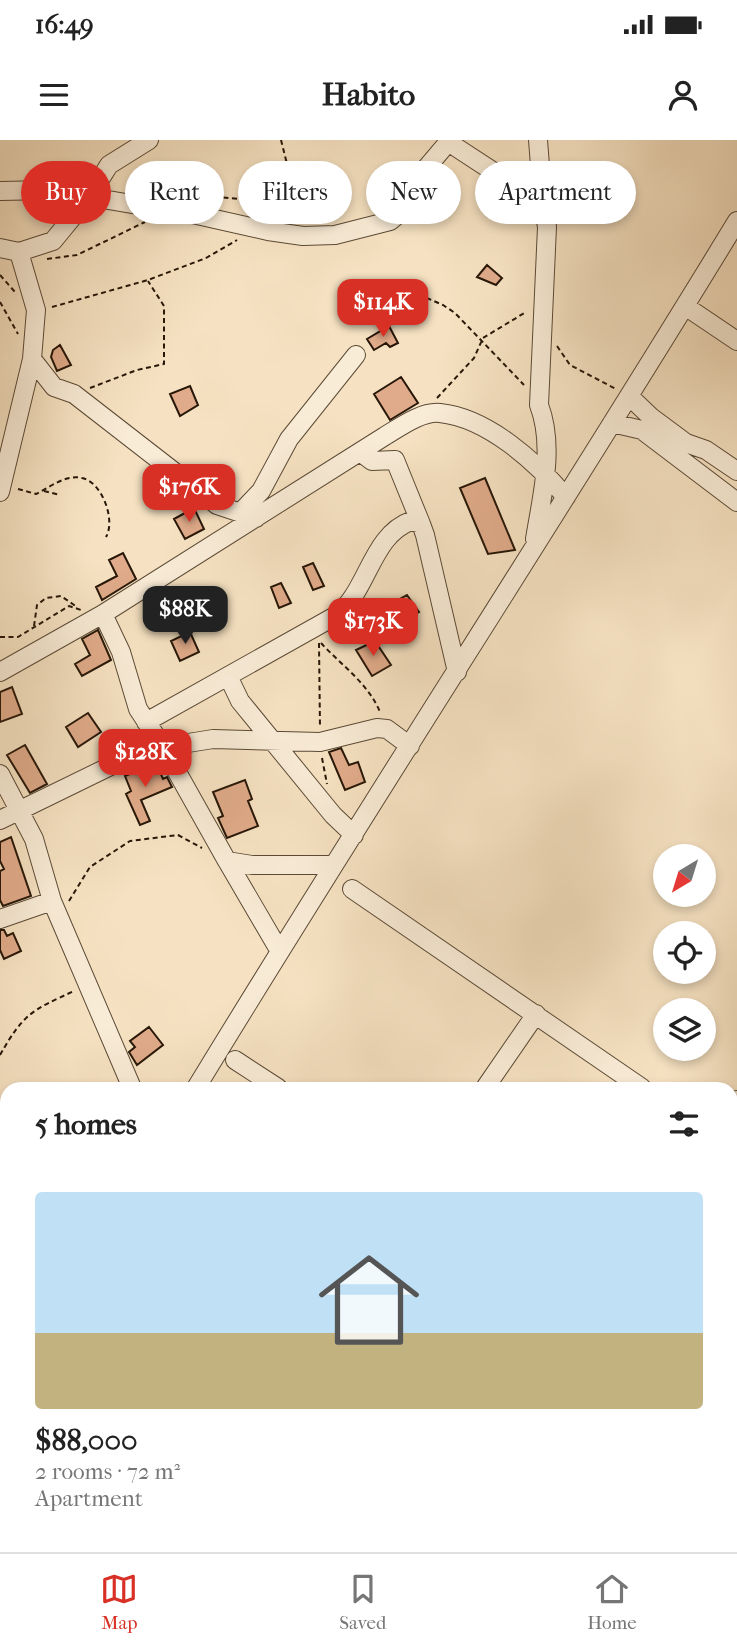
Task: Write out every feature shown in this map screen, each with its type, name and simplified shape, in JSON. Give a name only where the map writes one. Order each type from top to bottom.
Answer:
[{"type":"street","points":[[111,164],[149,140]]},
{"type":"street","points":[[538,140],[540,161]]},
{"type":"street","points":[[111,201],[197,215],[268,231],[303,236],[335,235],[390,222],[402,211],[422,173],[449,141],[479,161]]},
{"type":"street","points":[[0,191],[21,191]]},
{"type":"street","points":[[200,1082],[279,950],[457,672],[737,221]]},
{"type":"street","points":[[0,248],[19,253],[52,242],[67,224]]},
{"type":"street","points":[[534,546],[545,472],[547,427],[539,405],[546,224]]},
{"type":"street","points":[[2,487],[33,359],[36,310],[19,253]]},
{"type":"street","points":[[685,306],[737,341]]},
{"type":"street","points":[[248,515],[289,439],[356,355]]},
{"type":"street","points":[[33,359],[54,387],[74,394],[217,505],[248,515]]},
{"type":"street","points":[[23,397],[54,387]]},
{"type":"street","points":[[629,396],[647,424],[668,439],[693,471],[737,502]]},
{"type":"street","points":[[0,673],[98,617],[222,539],[248,515],[409,422],[438,412],[501,437],[545,472],[566,497]]},
{"type":"street","points":[[612,423],[647,424]]},
{"type":"street","points":[[668,439],[706,450],[737,471]]},
{"type":"street","points":[[693,471],[706,450]]},
{"type":"street","points":[[360,452],[372,461],[395,460],[421,524],[457,672]]},
{"type":"street","points":[[217,505],[222,539]]},
{"type":"street","points":[[146,722],[315,627],[347,606],[396,528],[411,521],[421,524]]},
{"type":"street","points":[[98,617],[115,635],[133,698],[146,722],[279,950]]},
{"type":"street","points":[[228,676],[240,701],[333,816],[354,835]]},
{"type":"street","points":[[0,820],[20,813],[129,757],[163,747],[213,739],[320,743],[368,729],[387,729],[410,746]]},
{"type":"street","points":[[0,774],[34,839],[56,909],[129,1082]]},
{"type":"street","points":[[227,861],[252,865],[333,865]]},
{"type":"street","points":[[352,888],[633,1082]]},
{"type":"street","points":[[0,919],[56,909]]},
{"type":"street","points":[[489,1082],[536,1014]]},
{"type":"street","points":[[235,1060],[269,1082]]},
{"type":"path","points":[[36,310],[85,300],[148,280],[206,258],[242,238]]},
{"type":"path","points":[[74,394],[137,370],[164,364],[164,306],[148,280]]},
{"type":"path","points":[[411,291],[443,305],[525,386]]},
{"type":"path","points":[[0,302],[20,337]]},
{"type":"path","points":[[438,412],[436,399],[474,358],[483,338],[543,302]]},
{"type":"path","points":[[555,344],[570,365],[629,396]]},
{"type":"path","points":[[2,487],[27,493],[43,491],[68,478],[84,478],[96,487],[108,510],[109,531],[106,537]]},
{"type":"path","points":[[43,491],[60,495]]},
{"type":"path","points":[[34,626],[37,605],[46,598],[61,596],[98,617]]},
{"type":"path","points":[[0,638],[18,636],[69,606],[78,608]]},
{"type":"path","points":[[315,627],[318,640],[374,699],[387,729]]},
{"type":"path","points":[[56,909],[90,867],[130,841],[177,835],[227,861]]},
{"type":"path","points":[[0,1055],[17,1025],[29,1012],[88,984]]},
{"type":"building","points":[[487,265],[502,278],[496,285],[477,277]]},
{"type":"building","points":[[389,326],[398,343],[390,347],[386,343],[374,350],[367,339]]},
{"type":"building","points":[[60,345],[71,365],[57,371],[51,357],[53,350]]},
{"type":"building","points":[[401,377],[418,403],[390,420],[374,394]]},
{"type":"building","points":[[190,386],[198,405],[180,416],[170,394]]},
{"type":"building","points":[[485,478],[515,550],[488,554],[460,488]]},
{"type":"building","points":[[194,508],[204,529],[185,539],[174,519]]},
{"type":"building","points":[[123,553],[136,579],[102,600],[96,587],[117,576],[109,560]]},
{"type":"building","points":[[313,563],[324,586],[313,590],[303,567]]},
{"type":"building","points":[[281,583],[291,603],[279,608],[271,587]]},
{"type":"building","points":[[407,595],[419,612],[400,624],[389,605]]},
{"type":"building","points":[[98,630],[111,660],[82,676],[75,664],[90,655],[82,639]]},
{"type":"building","points":[[190,632],[199,652],[180,661],[171,641]]},
{"type":"building","points":[[375,641],[391,665],[372,676],[356,650]]},
{"type":"building","points":[[12,687],[22,714],[0,722],[0,692]]},
{"type":"building","points":[[88,713],[101,732],[78,747],[66,727]]},
{"type":"building","points":[[25,745],[47,784],[30,793],[7,755]]},
{"type":"building","points":[[341,748],[349,765],[358,762],[365,782],[345,790],[329,752]]},
{"type":"building","points":[[156,763],[163,779],[167,777],[172,787],[141,800],[150,821],[140,825],[126,794],[131,791],[125,776]]},
{"type":"building","points":[[245,780],[252,799],[248,801],[258,826],[227,838],[218,818],[223,816],[213,792]]},
{"type":"building","points":[[11,837],[31,896],[3,906],[0,900],[0,871],[4,869],[0,861],[0,842]]},
{"type":"building","points":[[0,930],[4,930],[7,936],[13,933],[21,951],[4,959],[0,950]]},
{"type":"building","points":[[149,1027],[163,1045],[137,1065],[129,1052],[135,1047],[130,1041]]}]
